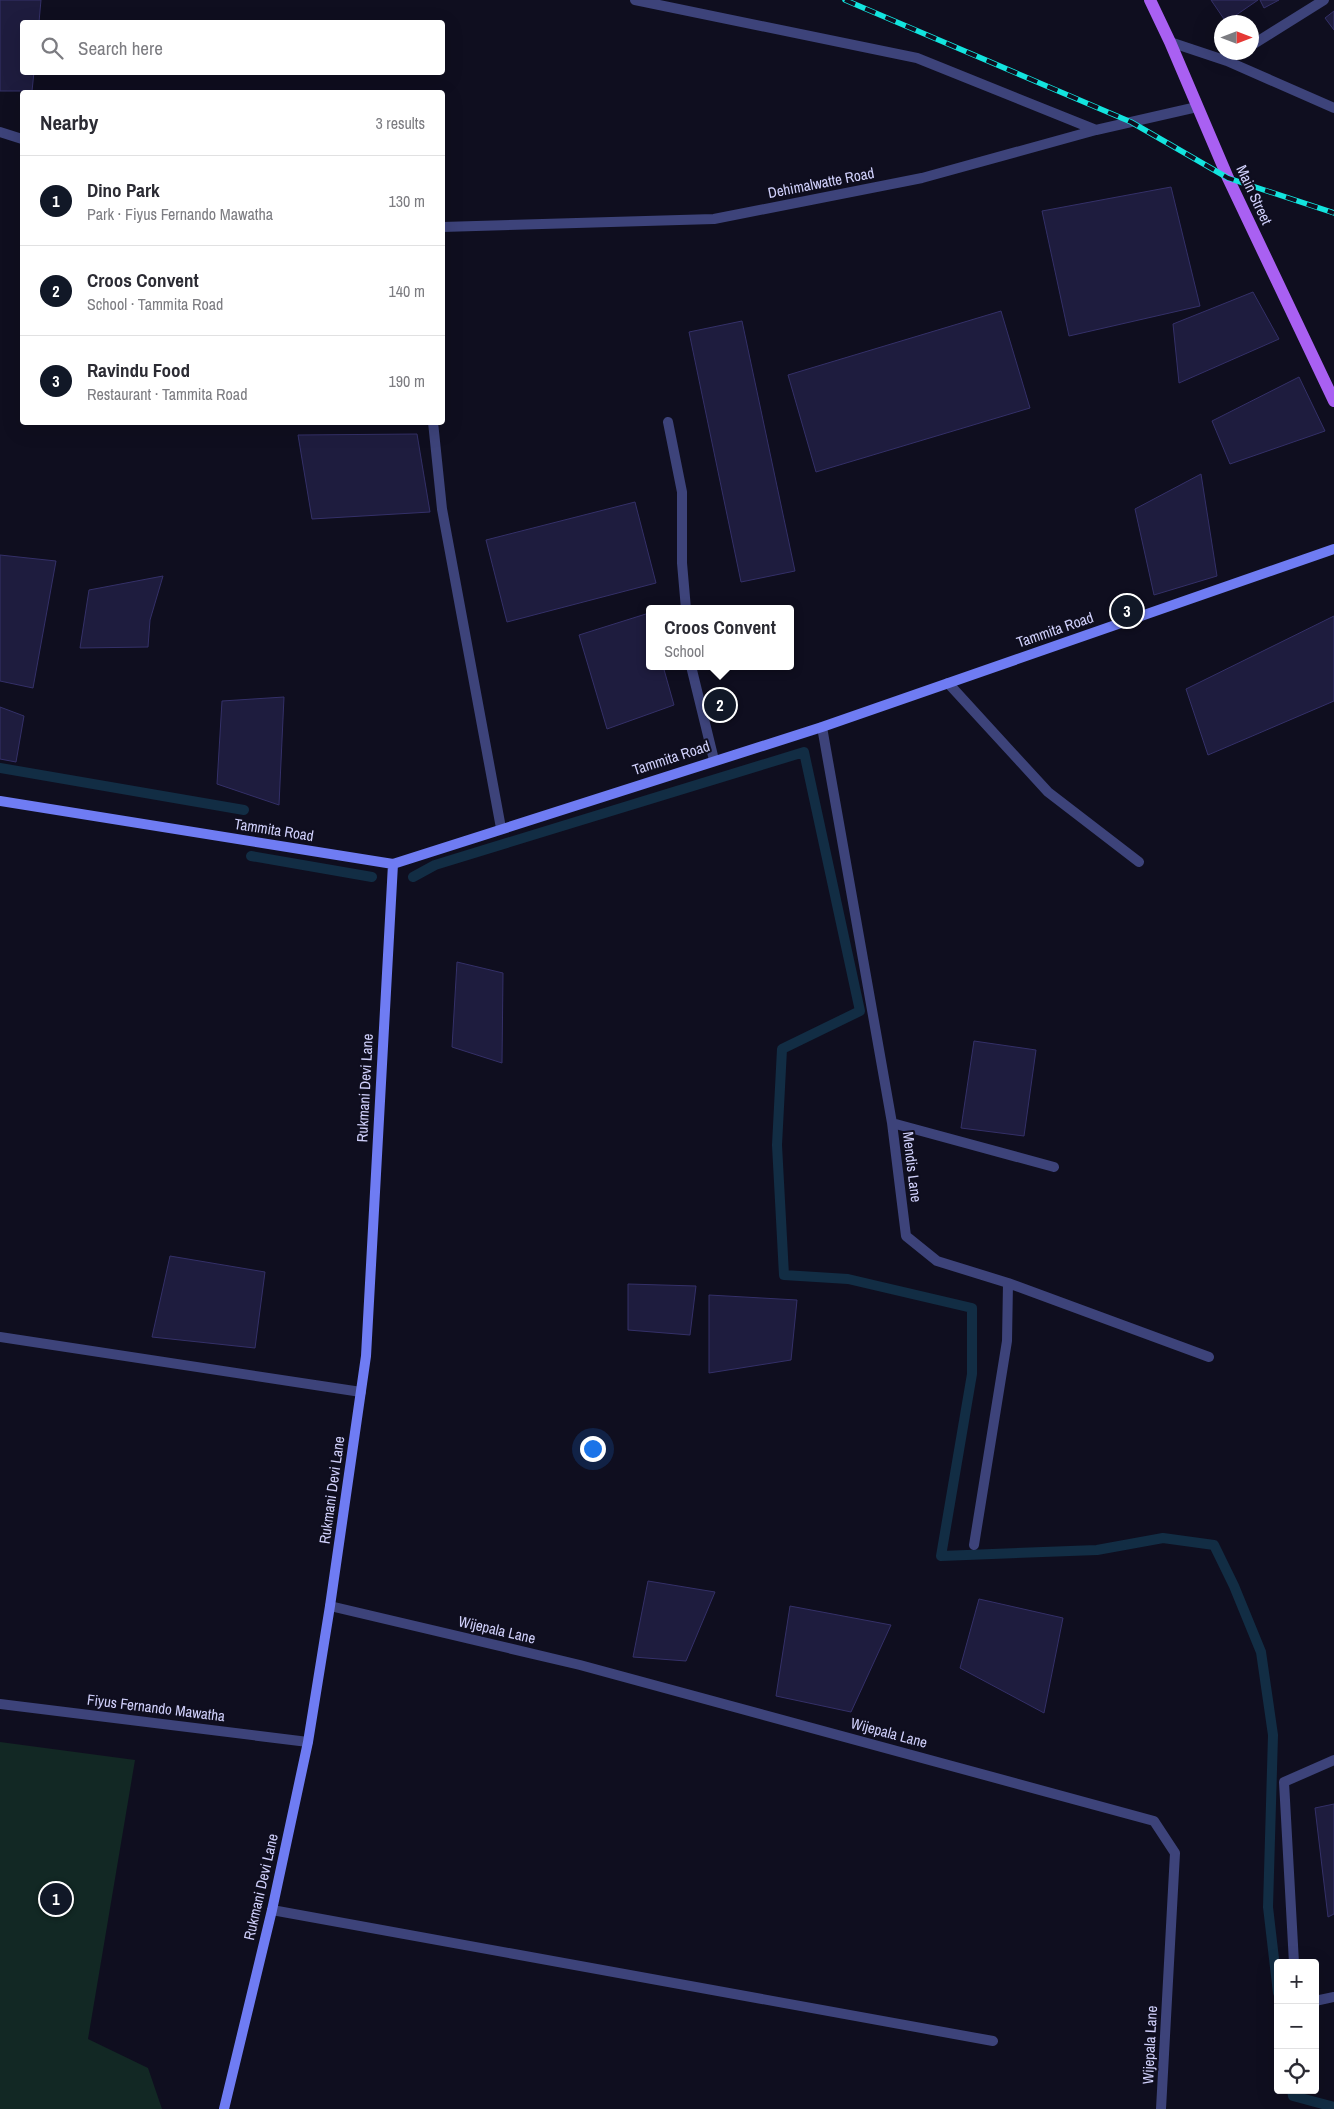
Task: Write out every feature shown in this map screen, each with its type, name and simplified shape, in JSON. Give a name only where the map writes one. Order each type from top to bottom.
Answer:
[{"type":"main road","name":"Main Street","points":[[1150,0],[1228,178],[1334,401]]},
{"type":"street","points":[[635,0],[917,58],[1096,130]]},
{"type":"street","points":[[1259,42],[1324,0]]},
{"type":"street","points":[[1170,42],[1227,61],[1334,108]]},
{"type":"street","name":"Dehimalwatte Road","points":[[445,227],[714,219],[922,178],[1096,130],[1197,107]]},
{"type":"street","points":[[0,132],[20,139]]},
{"type":"street","points":[[668,422],[682,492],[682,563],[686,605]]},
{"type":"street","points":[[433,425],[442,509],[501,828]]},
{"type":"street","name":"Tammita Road","points":[[0,800],[393,864],[714,760],[822,728],[1334,549]]},
{"type":"street","points":[[692,670],[714,760]]},
{"type":"street","points":[[948,684],[1048,792],[1139,862]]},
{"type":"street","name":"Mendis Lane","points":[[822,728],[892,1123],[906,1236],[936,1261],[1008,1283],[1209,1357]]},
{"type":"street","name":"Rukmani Devi Lane","points":[[224,2109],[272,1910],[308,1742],[330,1606],[366,1356],[393,864]]},
{"type":"street","points":[[892,1123],[1054,1166]]},
{"type":"street","points":[[974,1545],[1007,1341],[1008,1283]]},
{"type":"street","points":[[0,1337],[361,1392]]},
{"type":"street","name":"Wijepala Lane","points":[[330,1606],[580,1665],[1154,1821],[1175,1853],[1161,2109]]},
{"type":"street","name":"Fiyus Fernando Mawatha","points":[[0,1704],[308,1742]]},
{"type":"street","points":[[1294,1959],[1284,1782],[1334,1760]]},
{"type":"street","points":[[272,1910],[993,2041]]},
{"type":"street","points":[[1319,2000],[1334,1998]]},
{"type":"green space","points":[[0,1742],[135,1760],[88,2039],[148,2068],[162,2109],[0,2109]]},
{"type":"building","points":[[0,0],[41,0],[39,20],[20,20],[20,75],[34,75],[32,90],[0,91]]},
{"type":"building","points":[[1211,0],[1258,0],[1236,15],[1221,15]]},
{"type":"building","points":[[1260,0],[1279,0],[1264,8]]},
{"type":"building","points":[[1334,11],[1334,30],[1325,18]]},
{"type":"building","points":[[1171,187],[1200,306],[1069,336],[1042,211]]},
{"type":"building","points":[[1253,292],[1279,339],[1179,383],[1173,324]]},
{"type":"building","points":[[1001,311],[1030,408],[816,472],[788,375]]},
{"type":"building","points":[[742,321],[795,571],[741,582],[689,332]]},
{"type":"building","points":[[1299,377],[1325,431],[1230,464],[1212,421]]},
{"type":"building","points":[[417,434],[430,512],[312,519],[298,435]]},
{"type":"building","points":[[1201,474],[1217,576],[1154,595],[1135,509]]},
{"type":"building","points":[[635,502],[656,583],[507,622],[486,540]]},
{"type":"building","points":[[0,555],[56,561],[33,688],[0,681]]},
{"type":"building","points":[[163,576],[150,620],[148,647],[80,648],[89,590]]},
{"type":"building","points":[[646,614],[646,670],[664,670],[674,705],[607,729],[579,635]]},
{"type":"building","points":[[1334,616],[1334,701],[1208,755],[1186,689]]},
{"type":"building","points":[[284,697],[279,805],[217,784],[222,701]]},
{"type":"building","points":[[0,707],[24,716],[16,762],[0,759]]},
{"type":"building","points":[[457,962],[503,973],[502,1063],[452,1047]]},
{"type":"building","points":[[974,1041],[1036,1050],[1024,1136],[961,1128]]},
{"type":"building","points":[[170,1256],[265,1272],[255,1348],[152,1337]]},
{"type":"building","points":[[628,1284],[696,1286],[690,1335],[628,1330]]},
{"type":"building","points":[[709,1295],[797,1300],[791,1360],[709,1373]]},
{"type":"building","points":[[648,1581],[715,1592],[686,1661],[633,1657]]},
{"type":"building","points":[[979,1599],[1063,1618],[1044,1713],[960,1668]]},
{"type":"building","points":[[790,1606],[891,1625],[851,1712],[776,1696]]},
{"type":"building","points":[[1334,1804],[1334,1914],[1328,1917],[1315,1808]]},
{"type":"waterway","points":[[413,877],[435,865],[804,752],[860,1011],[782,1049],[777,1145],[784,1275],[848,1279],[972,1308],[972,1374],[941,1556],[1097,1550],[1163,1538],[1214,1545],[1234,1586],[1261,1652],[1273,1735],[1268,1907],[1274,1959]]},
{"type":"waterway","points":[[0,768],[244,810]]},
{"type":"waterway","points":[[251,856],[372,877]]},
{"type":"waterway","points":[[1293,2094],[1293,2096],[1334,2107]]},
{"type":"railway","points":[[845,0],[1131,122],[1228,178],[1334,213]]},
{"type":"place","name":"Ravindu Food","points":[[1127,611]]},
{"type":"place","name":"Croos Convent","points":[[720,705]]},
{"type":"place","name":"Dino Park","points":[[56,1899]]}]
